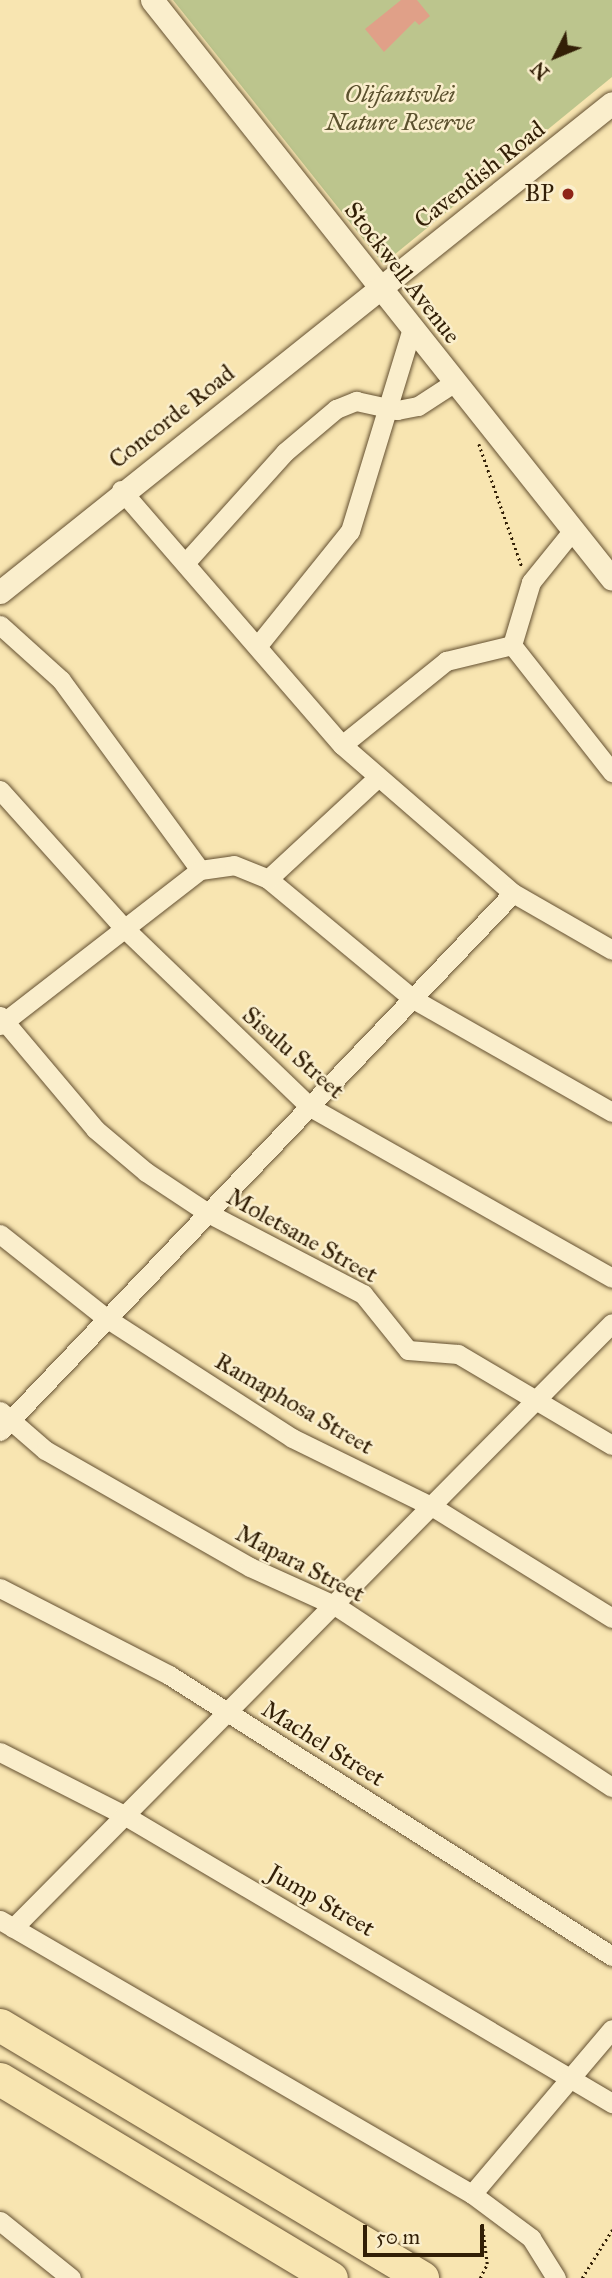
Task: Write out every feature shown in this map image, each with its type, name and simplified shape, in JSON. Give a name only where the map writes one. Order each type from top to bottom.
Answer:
[{"type":"highway","points":[[0,2025],[422,2278]]},
{"type":"highway","points":[[0,2079],[331,2278]]},
{"type":"street","name":"Stockwell Avenue","points":[[152,0],[612,579]]},
{"type":"street","name":"Cavendish Road","points":[[380,288],[612,103]]},
{"type":"street","name":"Concorde Road","points":[[0,592],[121,491],[380,288]]},
{"type":"street","points":[[260,644],[350,531],[412,328]]},
{"type":"street","points":[[186,562],[323,417],[356,401],[387,407],[418,406],[455,382]]},
{"type":"street","points":[[121,491],[260,644],[342,745],[377,778],[513,893],[612,950]]},
{"type":"street","points":[[512,645],[527,590],[573,530]]},
{"type":"street","points":[[0,625],[61,680],[200,870]]},
{"type":"street","points":[[342,745],[446,661],[512,645]]},
{"type":"street","points":[[512,645],[612,772]]},
{"type":"street","points":[[268,879],[377,778]]},
{"type":"street","name":"Sisulu Street","points":[[0,790],[123,927],[310,1107],[612,1278]]},
{"type":"street","points":[[1,1021],[200,870],[234,865],[268,879],[413,999],[612,1112]]},
{"type":"street","points":[[3,1421],[208,1213],[513,893]]},
{"type":"street","name":"Moletsane Street","points":[[1,1021],[95,1129],[208,1213],[363,1294],[408,1350],[458,1354],[612,1445]]},
{"type":"street","name":"Ramaphosa Street","points":[[0,1234],[106,1318],[292,1438],[433,1507],[612,1618]]},
{"type":"street","points":[[556,2278],[531,2238],[472,2194],[6,1924],[231,1715],[612,1323]]},
{"type":"street","name":"Mapara Street","points":[[3,1421],[44,1450],[190,1535],[336,1606],[612,1787]]},
{"type":"street","name":"Machel Street","points":[[0,1588],[169,1675],[612,1956]]},
{"type":"street","name":"Jump Street","points":[[0,1752],[124,1815],[569,2074],[612,2103]]},
{"type":"street","points":[[472,2194],[569,2074],[612,2029]]},
{"type":"street","points":[[0,2221],[71,2278]]},
{"type":"path","points":[[475,435],[518,547],[527,590]]},
{"type":"path","points":[[472,2194],[487,2264],[480,2278]]},
{"type":"path","points":[[582,2278],[612,2230]]},
{"type":"green space","name":"Olifantsvlei Nature Reserve","points":[[173,0],[612,0],[612,77],[383,264]]},
{"type":"building","points":[[401,0],[417,0],[430,16],[419,25],[415,21],[384,52],[365,29]]},
{"type":"place","name":"BP","points":[[568,194]]}]
